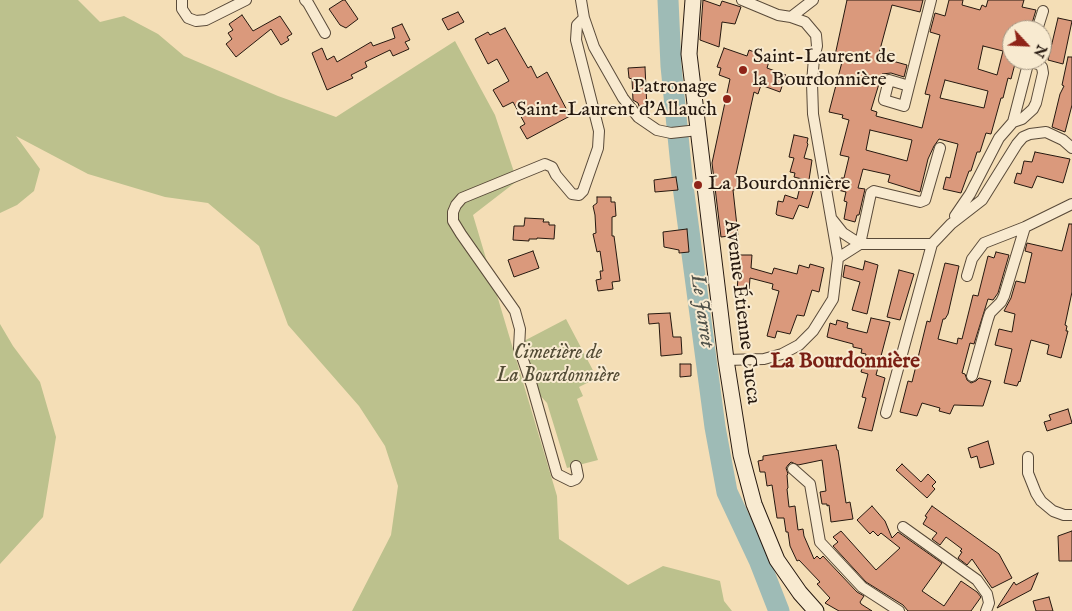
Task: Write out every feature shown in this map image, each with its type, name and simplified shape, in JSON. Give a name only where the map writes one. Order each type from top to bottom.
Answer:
[{"type":"main road","name":"Avenue Étienne Cucca","points":[[693,0],[690,54],[693,130],[741,456],[754,504],[777,560],[800,594],[816,611]]},
{"type":"street","points":[[182,0],[182,9],[188,18],[196,21],[206,20],[246,0]]},
{"type":"street","points":[[305,0],[325,33]]},
{"type":"street","points":[[581,0],[584,18],[594,47],[623,98],[638,117],[657,130],[671,133],[693,130]]},
{"type":"street","points":[[726,360],[764,358],[782,354],[799,346],[813,331],[833,299],[838,258],[813,114],[812,83],[817,46],[816,36],[805,22],[778,15],[742,0]]},
{"type":"street","points":[[791,17],[813,0]]},
{"type":"street","points":[[910,86],[931,0]]},
{"type":"street","points":[[1040,20],[1043,12]]},
{"type":"street","points":[[576,466],[578,476],[576,479],[571,481],[557,474],[519,348],[520,329],[515,311],[460,234],[453,222],[453,212],[462,198],[544,164],[552,167],[572,194],[579,195],[583,191],[598,148],[599,131],[576,40],[578,25],[584,18]]},
{"type":"street","points":[[1013,122],[1027,70]]},
{"type":"street","points":[[951,224],[970,194],[999,138],[1013,122],[1022,118],[1036,104],[1042,70]]},
{"type":"street","points":[[886,413],[932,244],[951,224],[982,200],[1023,137],[1046,132],[1063,140],[1072,148]]},
{"type":"street","points":[[860,244],[871,193],[874,191],[920,202],[925,200],[940,148]]},
{"type":"street","points":[[967,276],[972,259],[984,243],[1024,227],[1072,204]]},
{"type":"street","points":[[831,217],[843,233],[860,244]]},
{"type":"street","points":[[972,376],[990,313],[1004,296],[1024,227]]},
{"type":"street","points":[[838,258],[860,244],[932,244]]},
{"type":"street","points":[[1028,457],[1028,472],[1041,501],[1053,511],[1064,515],[1072,515]]},
{"type":"street","points":[[793,468],[810,484],[820,542],[862,587],[899,611]]},
{"type":"street","points":[[903,527],[977,580],[987,594],[989,603],[986,611]]},
{"type":"green space","points":[[0,0],[78,0],[100,22],[124,16],[158,34],[184,56],[278,96],[336,117],[455,41],[495,115],[517,181],[473,215],[557,496],[559,539],[628,585],[663,566],[720,581],[724,601],[732,611],[352,611],[391,535],[398,486],[385,446],[359,406],[288,325],[259,246],[208,203],[165,197],[88,174],[16,136],[40,169],[34,191],[17,205],[0,213]]},
{"type":"green space","name":"Cimetière de La Bourdonnière","points":[[566,319],[597,378],[579,387],[583,396],[577,399],[598,460],[567,468],[547,403],[537,392],[522,342]]},
{"type":"green space","points":[[0,324],[13,346],[40,382],[56,437],[43,517],[0,564]]},
{"type":"building","points":[[345,0],[358,19],[346,28],[340,25],[329,9]]},
{"type":"building","points":[[703,0],[720,6],[722,1],[741,7],[735,24],[722,22],[719,47],[700,40]]},
{"type":"building","points":[[847,0],[923,0],[920,12],[892,5],[878,57],[907,65],[904,77],[891,73],[882,74],[871,110],[877,112],[876,116],[922,128],[930,95],[925,94],[940,35],[930,32],[935,13],[945,16],[949,0],[963,0],[962,5],[980,10],[982,5],[986,7],[988,0],[1024,0],[1022,7],[1036,10],[1033,20],[1002,20],[1002,51],[983,46],[978,69],[997,75],[1002,55],[1002,70],[1013,70],[1011,79],[1008,78],[1003,98],[1001,98],[991,134],[986,133],[980,152],[977,152],[961,193],[943,189],[946,177],[950,178],[958,144],[939,139],[928,159],[920,192],[888,182],[890,175],[863,169],[858,188],[865,189],[859,215],[857,215],[855,222],[844,219],[847,202],[844,201],[846,192],[838,190],[841,178],[844,178],[849,157],[840,155],[849,120],[842,118],[843,115],[829,112],[842,62],[834,60]],"holes":[[[945,80],[988,91],[984,108],[940,98]],[[870,130],[912,140],[907,161],[866,150]]]},
{"type":"building","points":[[458,12],[464,22],[448,30],[442,19]]},
{"type":"building","points":[[242,15],[253,31],[280,16],[292,34],[287,37],[289,40],[281,45],[271,29],[236,57],[226,44],[232,39],[228,33],[233,30],[229,24]]},
{"type":"building","points":[[1058,18],[1072,21],[1063,64],[1052,61],[1052,43]]},
{"type":"building","points":[[402,24],[410,40],[405,42],[409,49],[393,56],[390,50],[365,62],[367,67],[351,75],[353,78],[327,90],[312,53],[322,48],[327,60],[334,56],[337,62],[371,42],[373,46],[395,38],[392,28]]},
{"type":"building","points":[[505,28],[528,68],[531,66],[537,78],[547,72],[570,116],[527,139],[520,127],[525,124],[513,102],[503,107],[493,90],[509,81],[497,59],[488,64],[475,39],[488,32],[490,35]]},
{"type":"building","points":[[724,48],[747,56],[749,50],[770,58],[767,68],[786,75],[780,92],[761,85],[758,94],[754,92],[736,174],[738,189],[733,190],[738,235],[721,237],[712,163],[730,79],[719,75],[721,68],[717,67]]},
{"type":"building","points":[[1068,57],[1072,57],[1072,105],[1065,132],[1052,127],[1060,94],[1064,86],[1062,85]]},
{"type":"building","points":[[645,67],[647,108],[640,109],[638,103],[633,100],[632,79],[629,78],[628,68]]},
{"type":"building","points":[[794,135],[808,138],[804,158],[812,160],[809,180],[816,182],[808,208],[799,205],[793,219],[776,214],[778,201],[783,202],[785,195],[797,199],[802,179],[794,177],[795,173],[790,172],[794,158],[789,157]]},
{"type":"building","points":[[1035,152],[1070,159],[1063,183],[1037,176],[1032,188],[1014,183],[1017,173],[1021,174],[1024,161],[1032,162]]},
{"type":"building","points":[[676,177],[678,190],[655,192],[654,180]]},
{"type":"building","points":[[597,197],[611,197],[611,202],[615,202],[616,216],[612,217],[612,236],[614,236],[620,281],[612,282],[613,289],[598,291],[596,280],[601,279],[600,271],[603,271],[600,251],[597,252],[593,234],[596,233],[593,206],[597,203]]},
{"type":"building","points":[[525,218],[544,219],[543,222],[555,225],[554,239],[513,240],[514,226],[524,226]]},
{"type":"building","points":[[1069,224],[1072,224],[1072,292],[1065,325],[1067,326],[1066,331],[1068,331],[1061,358],[1047,354],[1049,345],[1031,340],[1020,382],[1017,386],[1004,383],[1012,349],[995,345],[999,329],[1012,332],[1015,314],[1004,311],[1011,298],[1016,281],[1025,283],[1032,253],[1025,251],[1027,243],[1062,251]]},
{"type":"building","points":[[687,229],[689,252],[679,253],[679,250],[664,247],[663,232]]},
{"type":"building","points":[[533,251],[539,268],[514,277],[508,260]]},
{"type":"building","points":[[996,252],[1009,255],[998,293],[993,300],[988,299],[974,344],[970,343],[962,373],[965,374],[967,380],[971,383],[979,378],[991,381],[983,406],[954,405],[950,414],[939,411],[940,408],[922,403],[917,416],[900,412],[908,381],[912,382],[927,321],[930,322],[945,263],[959,266],[948,314],[943,319],[938,339],[957,344],[958,338],[962,339],[973,295],[978,296],[988,256],[994,258]]},
{"type":"building","points":[[740,255],[752,255],[751,268],[772,274],[774,268],[797,274],[799,265],[809,268],[810,264],[824,268],[819,292],[812,290],[804,316],[797,315],[790,334],[777,331],[775,338],[767,336],[779,291],[772,289],[773,284],[750,278],[749,291],[737,290]]},
{"type":"building","points":[[865,261],[878,265],[867,314],[852,310],[860,282],[843,277],[845,265],[863,270]]},
{"type":"building","points":[[899,270],[914,274],[900,320],[887,317]]},
{"type":"building","points":[[670,313],[673,337],[681,337],[682,354],[661,356],[659,323],[649,324],[648,314]]},
{"type":"building","points":[[871,318],[890,322],[876,375],[885,378],[872,431],[858,428],[866,398],[862,397],[868,374],[861,372],[866,354],[861,353],[862,349],[853,347],[853,344],[827,337],[830,323],[836,325],[837,320],[848,323],[847,328],[867,333]]},
{"type":"building","points":[[680,364],[691,364],[691,376],[680,377]]},
{"type":"building","points":[[1068,409],[1072,423],[1047,431],[1044,422],[1051,420],[1049,415]]},
{"type":"building","points":[[988,441],[994,464],[980,468],[977,456],[971,458],[968,448]]},
{"type":"building","points":[[836,445],[846,503],[850,502],[853,519],[831,522],[829,505],[822,504],[820,492],[826,491],[822,460],[798,465],[791,462],[788,465],[786,468],[788,474],[789,507],[795,506],[798,530],[803,529],[814,559],[817,556],[820,559],[823,556],[857,592],[864,596],[860,602],[861,604],[872,611],[839,611],[825,603],[830,598],[817,584],[820,582],[799,560],[797,561],[790,546],[784,518],[777,518],[772,485],[767,486],[765,472],[760,472],[758,461],[763,460],[763,456]]},
{"type":"building","points":[[902,464],[921,482],[928,474],[936,482],[932,486],[935,489],[927,498],[896,470]]},
{"type":"building","points":[[872,506],[885,521],[892,538],[898,532],[942,563],[922,591],[944,606],[961,581],[981,597],[971,611],[908,611],[903,605],[866,582],[833,546],[838,542],[833,537],[841,531],[876,570],[900,548],[881,533],[878,536],[873,531],[870,534],[857,520]]},
{"type":"building","points":[[932,506],[999,554],[1012,578],[992,588],[972,559],[967,565],[958,558],[962,549],[946,537],[940,545],[932,539],[937,533],[923,524],[927,517],[925,516]]},
{"type":"building","points":[[1072,531],[1072,561],[1059,561],[1058,536]]},
{"type":"building","points":[[1038,573],[1031,590],[997,608],[1014,582],[1016,585]]},
{"type":"building","points":[[1049,597],[1053,611],[1036,611],[1033,601]]},
{"type":"waterway","name":"Le Jarret","points":[[668,0],[671,66],[683,186],[715,427],[727,492],[759,560],[779,611]]},
{"type":"place","name":"Saint-Laurent de la Bourdonnière","points":[[743,70]]},
{"type":"place","name":"Patronage Saint-Laurent d'Allauch","points":[[727,99]]},
{"type":"place","name":"La Bourdonnière","points":[[698,185]]},
{"type":"district","name":"La Bourdonnière","points":[[845,363]]}]
